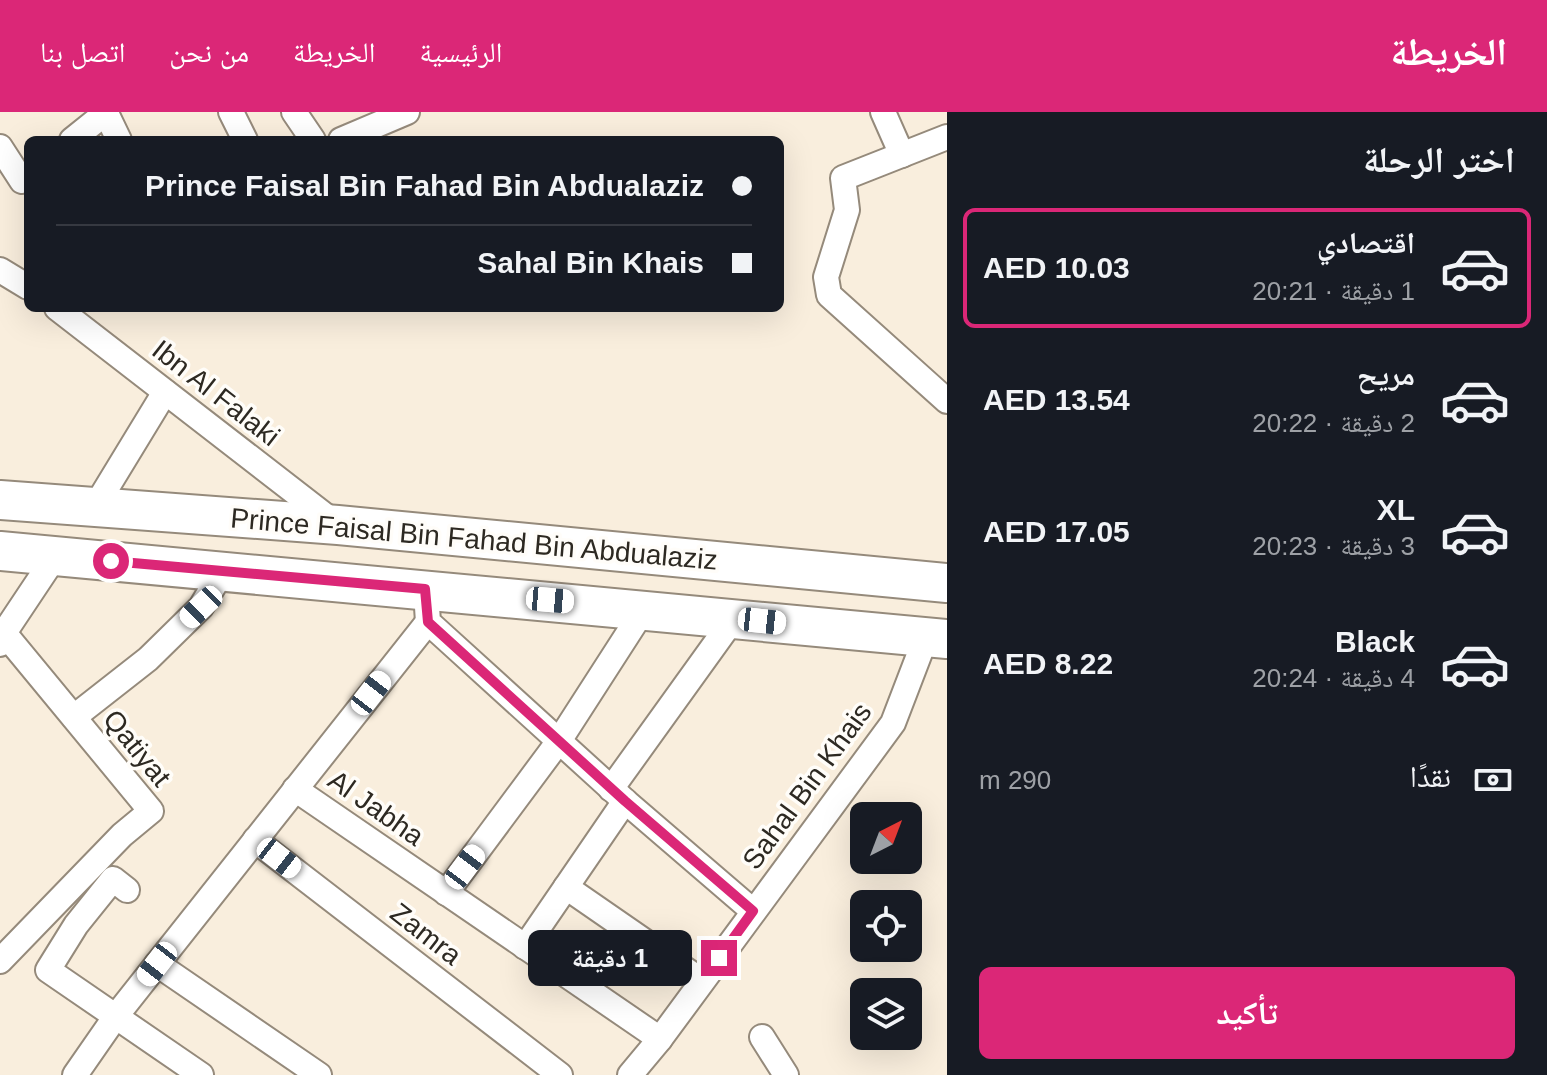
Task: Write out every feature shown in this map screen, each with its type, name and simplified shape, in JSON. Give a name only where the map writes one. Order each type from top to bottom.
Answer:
[{"type":"main road","name":"Prince Faisal Bin Fahad Bin Abdualaziz","points":[[0,500],[338,525],[947,583]]},
{"type":"main road","name":"Prince Faisal Bin Fahad Bin Abdualaziz","points":[[0,551],[222,572],[426,605],[644,609],[936,638]]},
{"type":"street","points":[[77,136],[106,112],[117,136]]},
{"type":"street","points":[[231,112],[243,136]]},
{"type":"street","points":[[294,112],[310,136]]},
{"type":"street","points":[[350,136],[407,112]]},
{"type":"street","points":[[883,112],[902,155]]},
{"type":"street","points":[[947,137],[843,178],[847,210],[826,277],[829,295],[947,401]]},
{"type":"street","points":[[0,147],[24,177]]},
{"type":"street","points":[[0,270],[24,285]]},
{"type":"street","name":"Ibn Al Falaki","points":[[62,312],[338,525]]},
{"type":"street","points":[[95,507],[165,392]]},
{"type":"street","points":[[2,638],[56,555]]},
{"type":"street","points":[[74,717],[148,659],[190,618],[201,607],[222,572]]},
{"type":"street","points":[[75,1075],[116,1016],[295,789],[426,605],[559,741],[753,911]]},
{"type":"street","points":[[446,893],[559,741],[644,609]]},
{"type":"street","points":[[525,947],[566,887],[618,795],[734,618]]},
{"type":"street","name":"Qatiyat","points":[[0,961],[122,835],[151,811],[74,717],[2,638]]},
{"type":"street","name":"Sahal Bin Khais","points":[[630,1075],[660,1039],[893,723],[936,638]]},
{"type":"street","name":"Al Jabha","points":[[295,789],[660,1039]]},
{"type":"street","name":"Zamra","points":[[255,840],[560,1075]]},
{"type":"street","points":[[127,890],[113,879],[76,925],[48,970],[201,1075]]},
{"type":"street","points":[[566,887],[702,981]]},
{"type":"street","points":[[157,964],[319,1075]]},
{"type":"street","points":[[762,1037],[786,1075]]},
{"type":"route","points":[[111,561],[425,589],[428,622],[625,801],[753,911],[719,958]]}]
